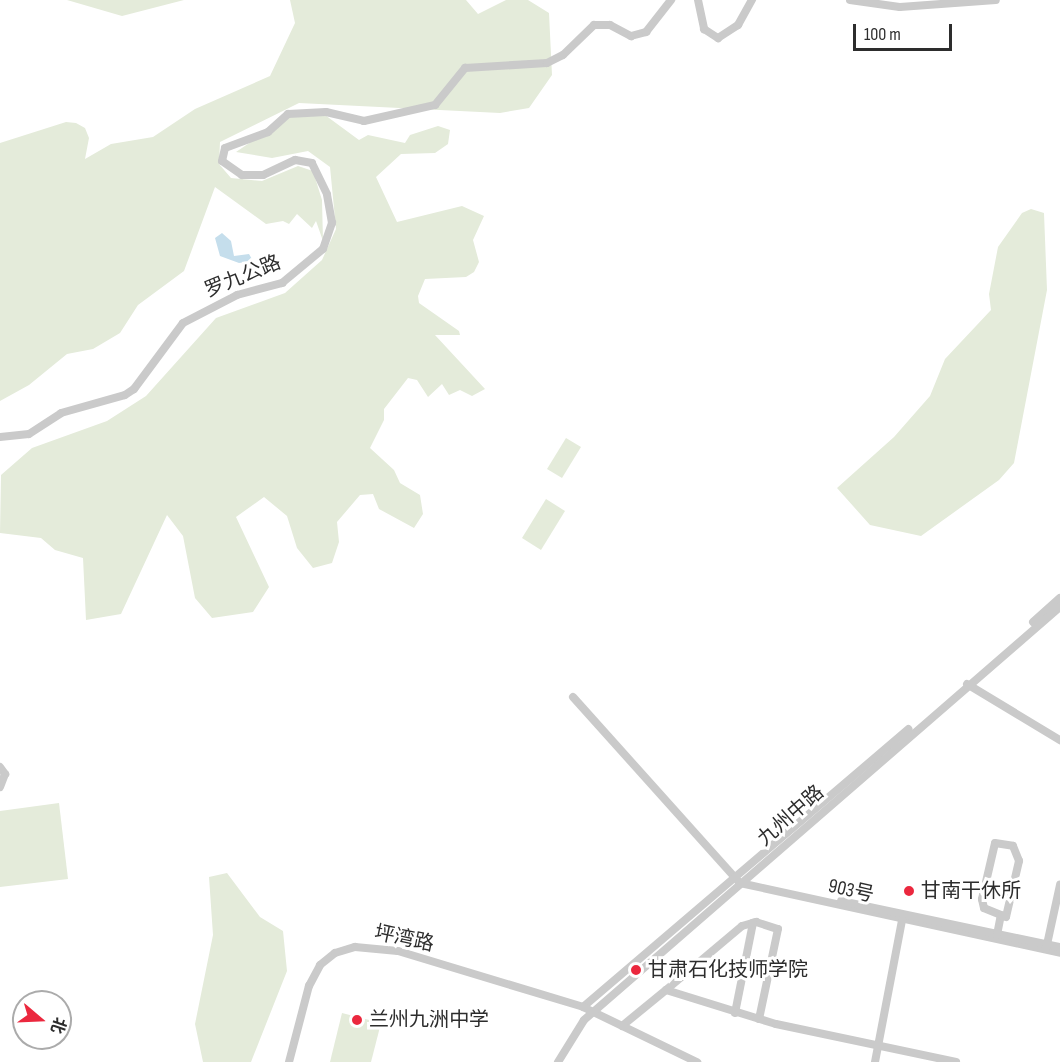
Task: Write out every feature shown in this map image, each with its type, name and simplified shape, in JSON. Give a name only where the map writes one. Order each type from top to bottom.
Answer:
[{"type":"street","name":"罗九公路","points":[[0,437],[29,434],[61,413],[124,395],[134,389],[183,324],[237,295],[282,283],[323,249],[332,223],[327,194],[312,163],[295,160],[263,175],[242,175],[222,161],[225,148],[268,132],[288,114],[326,112],[364,121],[435,105],[465,68],[548,63],[563,56],[594,25],[610,25],[631,36],[646,32],[671,0]]},
{"type":"street","points":[[698,0],[704,29],[718,38],[738,25],[752,0]]},
{"type":"street","points":[[850,0],[900,7],[996,0]]},
{"type":"street","points":[[583,1007],[741,879],[1060,598]]},
{"type":"street","name":"九州中路","points":[[558,1062],[573,1032],[593,1012],[741,879],[1060,607]]},
{"type":"street","points":[[967,684],[1060,740]]},
{"type":"street","points":[[573,697],[741,879],[997,936],[1001,915]]},
{"type":"street","points":[[0,767],[5,774],[0,787]]},
{"type":"street","points":[[995,843],[1013,846],[1019,861],[1006,917],[1001,915],[984,908],[982,899],[995,843]]},
{"type":"street","name":"903号","points":[[741,879],[902,920],[1047,947],[1060,954]]},
{"type":"street","points":[[1060,885],[1047,947],[1060,947]]},
{"type":"street","points":[[875,1062],[902,920]]},
{"type":"street","points":[[622,1026],[742,926],[753,923],[778,929],[759,1019]]},
{"type":"street","points":[[735,1013],[753,923]]},
{"type":"street","name":"坪湾路","points":[[289,1062],[309,986],[321,965],[335,953],[355,947],[398,951],[583,1007],[698,1062]]},
{"type":"street","points":[[666,990],[759,1019],[956,1062]]},
{"type":"green space","points":[[67,0],[184,0],[122,16]]},
{"type":"green space","points":[[290,0],[466,0],[478,14],[506,0],[528,0],[549,13],[552,75],[529,108],[500,113],[299,103],[220,142],[219,164],[231,178],[262,181],[298,166],[313,171],[322,200],[323,241],[316,221],[312,228],[297,214],[289,224],[283,221],[266,224],[215,187],[184,271],[138,305],[120,333],[93,349],[67,354],[29,385],[0,401],[0,143],[66,122],[76,123],[85,128],[89,138],[85,159],[111,144],[153,137],[195,109],[270,76],[295,23]]},
{"type":"green space","points":[[325,115],[359,140],[368,135],[405,143],[410,135],[438,126],[450,130],[448,144],[435,153],[401,154],[376,177],[397,222],[462,206],[484,216],[473,240],[479,262],[474,272],[466,277],[425,279],[418,296],[419,303],[459,331],[460,335],[435,335],[485,389],[472,396],[460,390],[449,395],[442,384],[428,397],[417,380],[408,378],[384,409],[384,420],[370,448],[394,470],[400,483],[420,495],[423,514],[414,528],[379,509],[373,494],[360,495],[337,522],[339,542],[332,563],[313,568],[297,548],[287,516],[264,497],[236,517],[269,587],[253,612],[212,618],[195,598],[183,536],[167,515],[121,614],[86,620],[83,558],[55,550],[41,538],[0,533],[1,475],[32,448],[107,421],[146,396],[216,318],[285,293],[322,260],[336,229],[330,167],[308,151],[272,158],[236,152],[289,116]]},
{"type":"green space","points":[[1031,209],[1044,213],[1047,290],[1014,463],[999,480],[921,536],[870,525],[837,488],[894,437],[930,396],[945,359],[991,310],[989,294],[998,247],[1022,213]]},
{"type":"green space","points":[[566,438],[581,447],[562,478],[547,469]]},
{"type":"green space","points":[[546,499],[565,511],[541,550],[522,538]]},
{"type":"green space","points":[[59,803],[68,879],[0,887],[0,811]]},
{"type":"green space","points":[[227,873],[260,917],[283,931],[287,971],[251,1062],[203,1062],[195,1024],[213,935],[209,877]]},
{"type":"green space","points":[[342,1013],[381,1023],[371,1062],[330,1062]]},
{"type":"water","points":[[222,233],[231,241],[234,256],[249,254],[253,261],[239,263],[220,256],[215,238]]},
{"type":"place","name":"甘南干休所","points":[[909,891]]},
{"type":"place","name":"甘肃石化技师学院","points":[[636,970]]},
{"type":"place","name":"兰州九洲中学","points":[[357,1020]]}]
